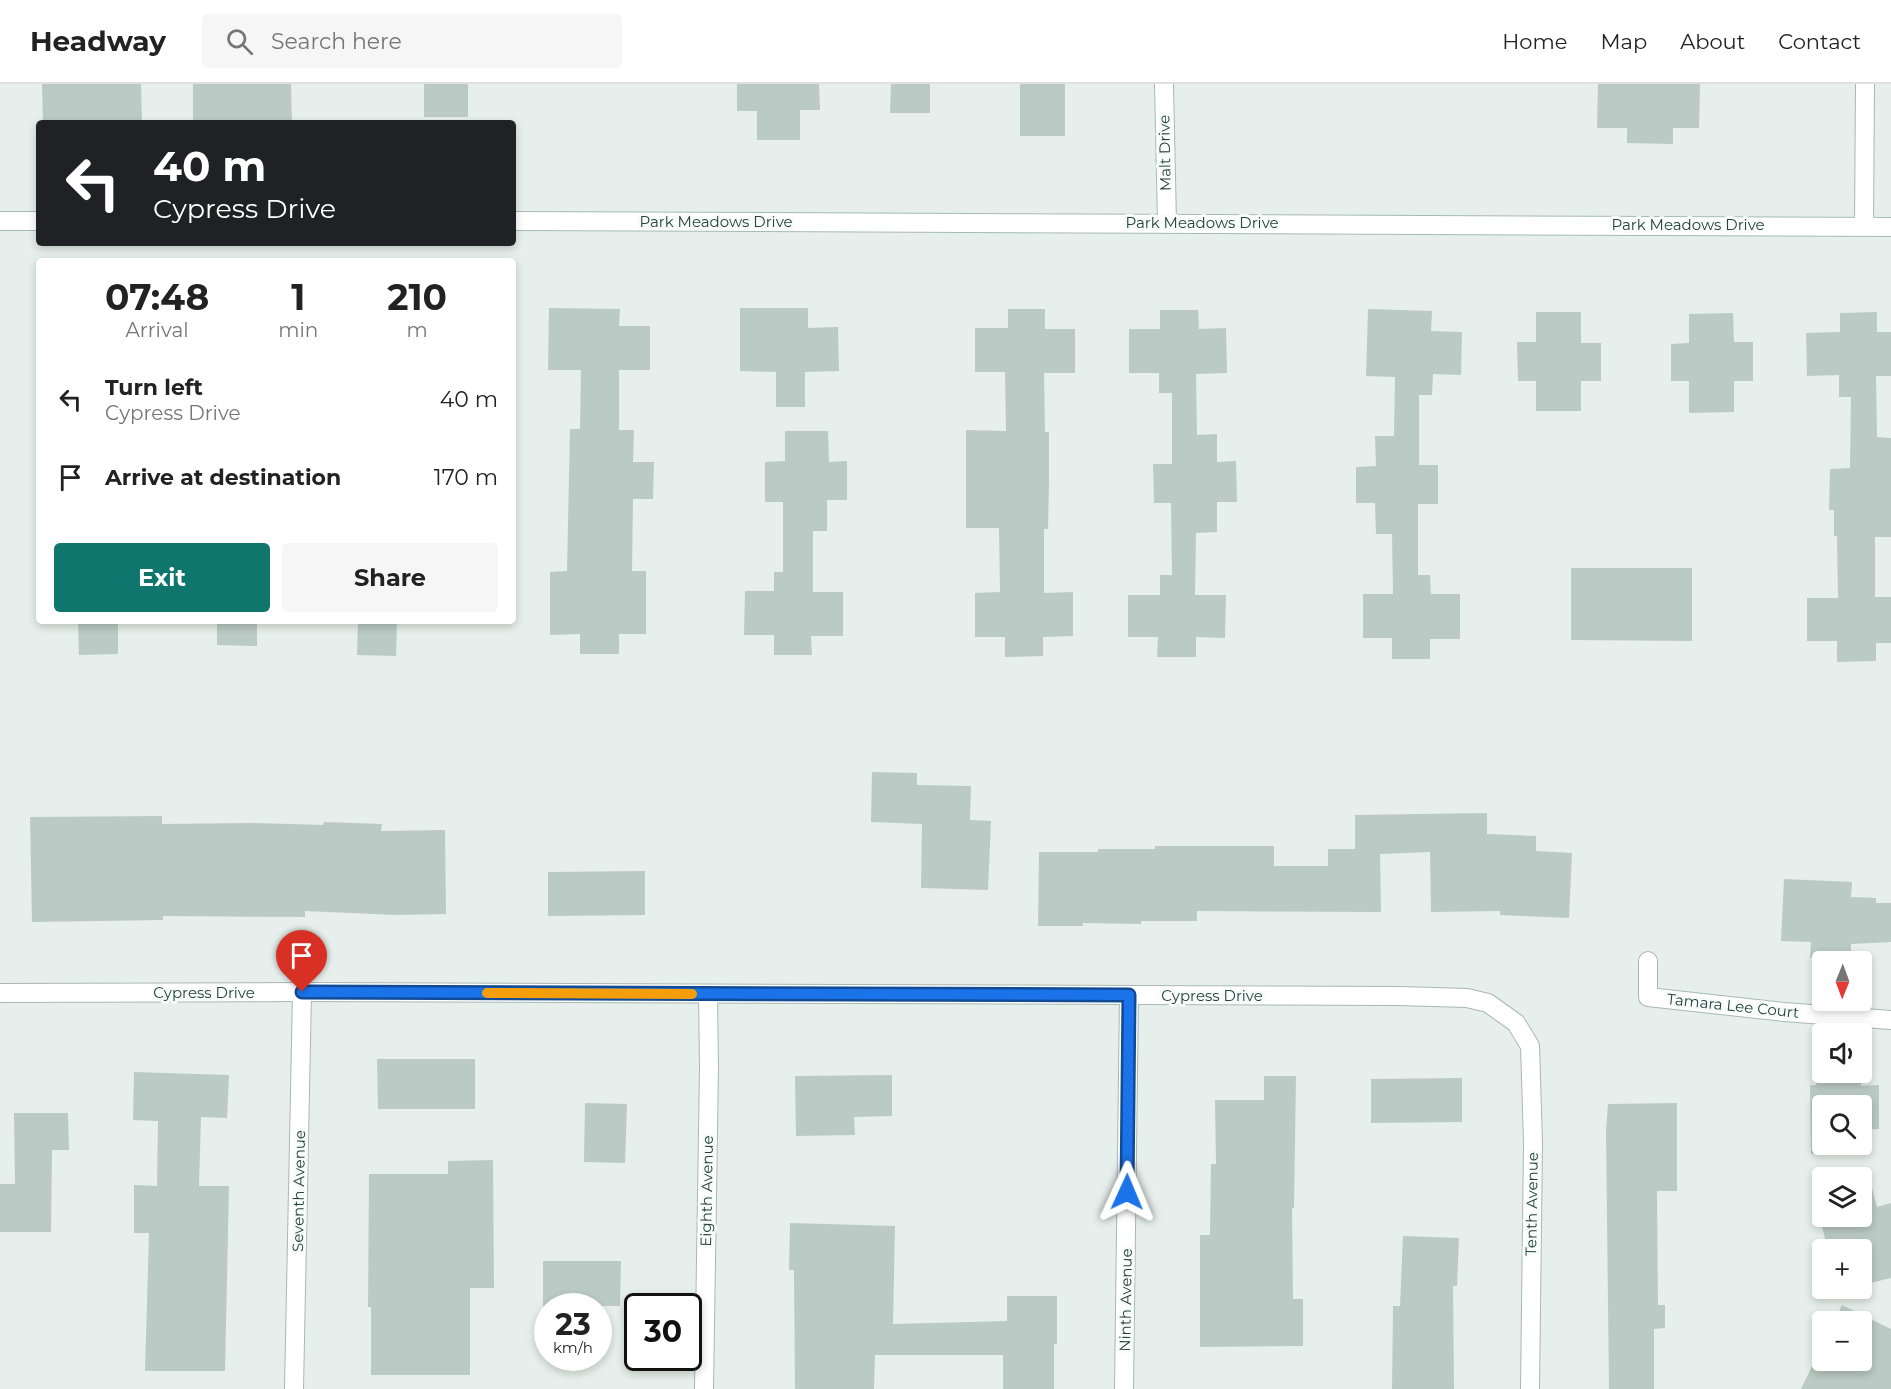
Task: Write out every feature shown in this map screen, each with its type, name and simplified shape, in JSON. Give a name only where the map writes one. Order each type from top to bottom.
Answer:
[{"type":"street","name":"Malt Drive","points":[[1164,84],[1167,223]]},
{"type":"street","points":[[1864,226],[1865,84]]},
{"type":"street","points":[[0,221],[36,221]]},
{"type":"street","name":"Park Meadows Drive","points":[[516,221],[1891,226]]},
{"type":"street","name":"Tamara Lee Court","points":[[1648,961],[1648,998],[1891,1020]]},
{"type":"street","name":"Seventh Avenue","points":[[294,1389],[302,992]]},
{"type":"street","name":"Cypress Drive","points":[[0,993],[1387,996],[1467,999],[1488,1003],[1516,1023]]},
{"type":"street","name":"Eighth Avenue","points":[[704,1389],[708,994]]},
{"type":"street","name":"Ninth Avenue","points":[[1124,1389],[1129,995]]},
{"type":"street","name":"Tenth Avenue","points":[[1516,1023],[1530,1046],[1533,1143],[1530,1389]]},
{"type":"building","points":[[42,84],[141,84],[142,120],[43,120]]},
{"type":"building","points":[[193,84],[291,84],[292,120],[193,120]]},
{"type":"building","points":[[424,84],[468,84],[468,117],[424,117]]},
{"type":"building","points":[[737,84],[819,84],[820,110],[800,110],[800,140],[757,140],[757,111],[737,111]]},
{"type":"building","points":[[891,84],[930,84],[930,113],[890,113]]},
{"type":"building","points":[[1020,84],[1065,84],[1065,136],[1020,136]]},
{"type":"building","points":[[1598,84],[1700,84],[1699,128],[1673,128],[1673,144],[1627,143],[1627,128],[1597,128]]},
{"type":"building","points":[[549,308],[620,309],[619,326],[650,326],[650,370],[619,370],[619,430],[634,430],[633,462],[654,462],[653,499],[633,499],[632,571],[646,571],[646,634],[619,634],[619,654],[580,654],[580,634],[550,635],[550,572],[567,571],[570,429],[580,429],[581,370],[548,370]]},
{"type":"building","points":[[740,308],[808,308],[808,328],[838,327],[839,371],[805,372],[805,407],[776,407],[776,372],[740,371]]},
{"type":"building","points":[[1008,309],[1045,309],[1045,329],[1075,329],[1075,373],[1044,373],[1045,432],[1049,432],[1049,482],[1048,529],[1044,529],[1044,593],[1073,592],[1073,636],[1043,637],[1043,656],[1005,657],[1005,637],[975,637],[975,593],[1000,592],[999,528],[966,528],[966,430],[1006,431],[1005,372],[975,372],[975,328],[1008,328]]},
{"type":"building","points":[[1368,309],[1432,311],[1431,331],[1462,332],[1461,375],[1433,374],[1432,395],[1419,395],[1419,465],[1438,465],[1438,504],[1418,504],[1418,575],[1430,575],[1431,594],[1460,594],[1460,639],[1430,639],[1430,659],[1392,659],[1392,638],[1363,638],[1363,594],[1393,594],[1392,534],[1376,534],[1375,503],[1356,503],[1356,467],[1376,466],[1375,436],[1394,436],[1395,377],[1366,376]]},
{"type":"building","points":[[1160,310],[1198,310],[1199,329],[1226,328],[1227,373],[1196,374],[1197,435],[1217,434],[1217,462],[1236,461],[1237,502],[1217,502],[1217,532],[1196,533],[1195,595],[1226,595],[1225,638],[1196,637],[1196,657],[1157,657],[1158,637],[1128,637],[1128,595],[1160,595],[1160,575],[1172,575],[1171,503],[1154,503],[1153,464],[1172,464],[1172,393],[1159,393],[1159,373],[1129,373],[1129,329],[1160,329]]},
{"type":"building","points":[[1536,312],[1581,312],[1581,343],[1601,343],[1601,381],[1581,381],[1581,411],[1536,411],[1536,381],[1518,381],[1517,342],[1536,342]]},
{"type":"building","points":[[1877,312],[1877,332],[1891,332],[1891,376],[1876,376],[1877,437],[1891,438],[1891,537],[1875,537],[1875,597],[1891,597],[1891,643],[1876,643],[1876,661],[1837,662],[1837,641],[1807,641],[1807,598],[1838,598],[1837,536],[1834,536],[1834,510],[1829,510],[1830,469],[1850,468],[1851,397],[1839,397],[1839,375],[1807,376],[1806,333],[1840,332],[1840,313]]},
{"type":"building","points":[[1733,313],[1734,342],[1753,342],[1753,381],[1734,381],[1734,412],[1689,413],[1689,381],[1671,381],[1671,344],[1689,343],[1689,314]]},
{"type":"building","points":[[785,431],[828,431],[829,462],[847,461],[847,500],[827,500],[827,531],[813,531],[813,592],[843,592],[843,636],[811,636],[812,655],[774,655],[774,635],[744,635],[745,591],[774,591],[774,572],[783,572],[783,502],[765,502],[765,462],[785,461]]},
{"type":"building","points":[[1571,568],[1692,568],[1692,641],[1571,640]]},
{"type":"building","points":[[78,624],[118,624],[118,654],[79,655]]},
{"type":"building","points":[[217,624],[257,624],[257,646],[217,645]]},
{"type":"building","points":[[358,624],[397,624],[396,656],[357,655]]},
{"type":"building","points":[[872,772],[917,773],[917,785],[971,786],[970,820],[991,821],[988,890],[921,888],[922,824],[871,822]]},
{"type":"building","points":[[1487,813],[1487,834],[1536,836],[1536,851],[1572,853],[1569,918],[1500,915],[1500,911],[1431,912],[1430,852],[1380,854],[1381,912],[1197,911],[1197,921],[1038,926],[1039,852],[1098,852],[1098,849],[1155,849],[1155,846],[1274,846],[1274,866],[1328,866],[1328,849],[1355,849],[1355,815]]},
{"type":"building","points":[[162,816],[162,824],[323,825],[324,822],[382,824],[381,831],[445,830],[446,914],[396,915],[305,911],[305,917],[163,916],[163,920],[32,922],[30,817]]},
{"type":"building","points":[[645,871],[645,915],[548,916],[548,872]]},
{"type":"building","points":[[1784,879],[1852,882],[1851,897],[1876,898],[1876,903],[1891,903],[1891,942],[1851,944],[1851,951],[1812,951],[1812,958],[1810,958],[1811,942],[1781,941]]},
{"type":"building","points":[[377,1059],[475,1059],[475,1109],[378,1109]]},
{"type":"building","points":[[134,1072],[229,1075],[227,1118],[201,1117],[199,1186],[229,1186],[225,1371],[145,1371],[149,1233],[134,1233],[134,1185],[157,1186],[158,1121],[133,1120]]},
{"type":"building","points":[[892,1075],[892,1116],[854,1117],[855,1135],[796,1136],[795,1076]]},
{"type":"building","points":[[1264,1076],[1296,1076],[1294,1208],[1292,1208],[1293,1299],[1303,1299],[1303,1346],[1200,1347],[1200,1235],[1210,1235],[1211,1164],[1216,1164],[1215,1100],[1264,1100]]},
{"type":"building","points":[[1462,1078],[1462,1122],[1371,1123],[1371,1079]]},
{"type":"building","points":[[1816,1083],[1861,1083],[1861,1086],[1879,1085],[1879,1129],[1872,1129],[1872,1095],[1812,1095],[1811,1154],[1810,1085],[1816,1085]]},
{"type":"building","points":[[585,1103],[627,1104],[625,1163],[584,1162]]},
{"type":"building","points":[[1677,1103],[1677,1191],[1657,1191],[1658,1305],[1665,1305],[1665,1328],[1654,1329],[1654,1389],[1609,1389],[1606,1131],[1608,1104]]},
{"type":"building","points":[[14,1113],[68,1113],[69,1150],[52,1150],[51,1232],[0,1232],[0,1184],[15,1184]]},
{"type":"building","points":[[493,1160],[494,1288],[470,1288],[470,1375],[371,1375],[371,1307],[368,1307],[369,1174],[448,1174],[448,1161]]},
{"type":"building","points":[[1872,1188],[1877,1207],[1891,1203],[1891,1278],[1872,1283],[1872,1239],[1825,1239],[1822,1227],[1872,1227]]},
{"type":"building","points":[[790,1223],[895,1226],[893,1324],[1007,1321],[1007,1296],[1057,1296],[1054,1389],[1003,1389],[1003,1355],[875,1355],[874,1389],[795,1389],[794,1270],[789,1270]]},
{"type":"building","points":[[1403,1236],[1459,1238],[1457,1286],[1453,1286],[1454,1389],[1392,1389],[1393,1306],[1400,1306]]},
{"type":"building","points":[[543,1261],[621,1261],[620,1306],[612,1306],[612,1293],[543,1293]]},
{"type":"building","points":[[1842,1305],[1854,1311],[1839,1311]]},
{"type":"building","points":[[1872,1320],[1891,1329],[1891,1389],[1801,1389],[1812,1366],[1812,1371],[1872,1371]]},
{"type":"slow traffic","points":[[487,993],[692,994]]},
{"type":"route","points":[[302,992],[1129,995],[1127,1192]]}]
